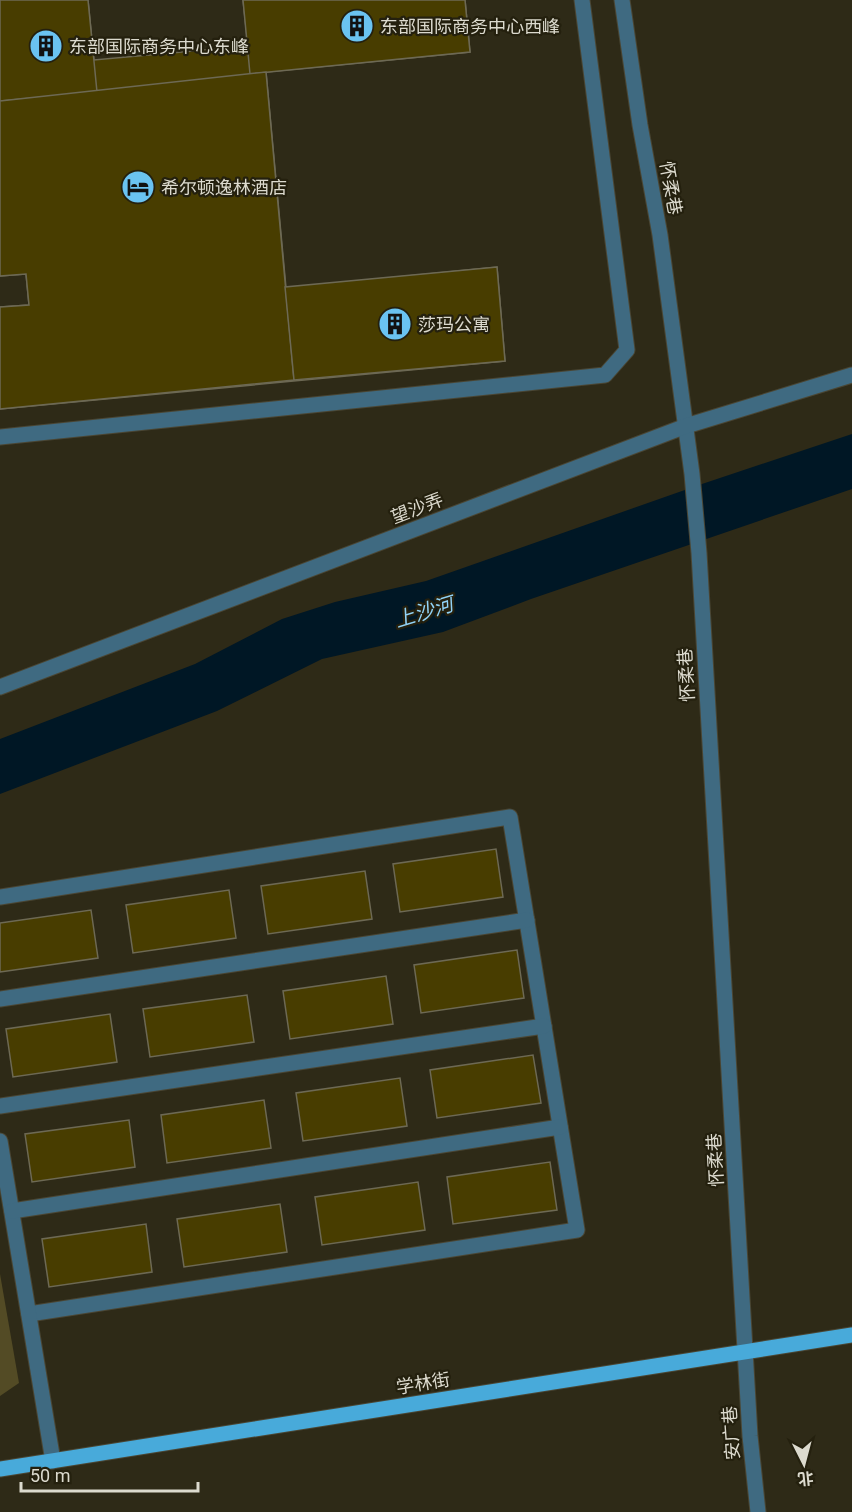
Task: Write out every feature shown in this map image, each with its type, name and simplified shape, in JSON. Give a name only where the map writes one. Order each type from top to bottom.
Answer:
[{"type":"main road","name":"学林街","points":[[0,1469],[852,1335]]},
{"type":"street","points":[[0,437],[605,375],[627,350],[582,0]]},
{"type":"street","name":"怀柔巷","points":[[622,0],[640,125],[660,235],[692,474],[699,553],[746,1352]]},
{"type":"street","name":"望沙弄","points":[[0,687],[686,426],[852,375]]},
{"type":"street","points":[[0,897],[510,817],[577,1230],[29,1314]]},
{"type":"street","points":[[0,999],[527,920]]},
{"type":"street","points":[[0,1106],[544,1026]]},
{"type":"street","points":[[12,1211],[560,1127]]},
{"type":"street","points":[[0,1141],[53,1461]]},
{"type":"street","name":"安广巷","points":[[746,1352],[750,1436],[758,1512]]},
{"type":"shaded area","points":[[0,1274],[19,1383],[0,1396]]},
{"type":"water","name":"上沙河","points":[[852,434],[852,489],[531,599],[443,632],[322,659],[217,711],[0,794],[0,739],[195,664],[282,619],[335,602],[426,581]]},
{"type":"building","name":"希尔顿逸林酒店","points":[[0,0],[88,0],[94,60],[248,46],[243,0],[465,0],[470,52],[266,72],[286,288],[497,267],[505,361],[0,409],[0,307],[29,305],[26,274],[0,276]]},
{"type":"building","name":"东部国际商务中心东峰","points":[[0,0],[88,0],[97,92],[0,101]]},
{"type":"building","name":"东部国际商务中心西峰","points":[[243,0],[465,0],[470,52],[250,74]]},
{"type":"building","name":"希尔顿逸林酒店","points":[[266,72],[294,380],[0,409],[0,307],[29,305],[26,274],[0,276],[0,101]]},
{"type":"building","name":"莎玛公寓","points":[[497,267],[505,361],[294,380],[285,287]]},
{"type":"building","points":[[496,849],[503,897],[400,912],[393,864]]},
{"type":"building","points":[[365,871],[372,919],[268,934],[261,886]]},
{"type":"building","points":[[229,890],[236,938],[133,953],[126,905]]},
{"type":"building","points":[[91,910],[98,958],[0,972],[0,923]]},
{"type":"building","points":[[517,950],[524,998],[421,1013],[414,965]]},
{"type":"building","points":[[386,976],[393,1024],[290,1039],[283,991]]},
{"type":"building","points":[[247,995],[254,1042],[150,1057],[143,1009]]},
{"type":"building","points":[[110,1014],[117,1062],[13,1077],[6,1029]]},
{"type":"building","points":[[533,1055],[541,1103],[437,1118],[430,1070]]},
{"type":"building","points":[[400,1078],[407,1126],[303,1141],[296,1093]]},
{"type":"building","points":[[264,1100],[271,1148],[167,1163],[161,1115]]},
{"type":"building","points":[[129,1120],[135,1167],[32,1182],[25,1134]]},
{"type":"building","points":[[550,1162],[557,1210],[453,1224],[447,1177]]},
{"type":"building","points":[[418,1182],[425,1230],[322,1245],[315,1197]]},
{"type":"building","points":[[280,1204],[287,1252],[184,1267],[177,1219]]},
{"type":"building","points":[[146,1224],[152,1272],[49,1287],[42,1239]]},
{"type":"place","name":"东部国际商务中心西峰","points":[[357,26]]},
{"type":"place","name":"东部国际商务中心东峰","points":[[46,46]]},
{"type":"place","name":"希尔顿逸林酒店","points":[[138,187]]},
{"type":"place","name":"莎玛公寓","points":[[395,324]]}]
